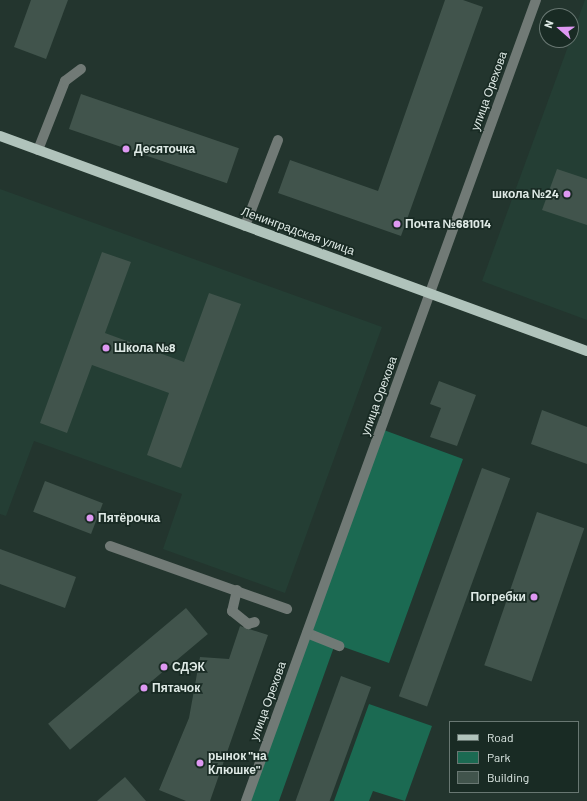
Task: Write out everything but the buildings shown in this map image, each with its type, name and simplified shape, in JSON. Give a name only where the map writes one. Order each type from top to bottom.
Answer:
[{"type":"main road","name":"Ленинградская улица","points":[[0,136],[587,351]]},
{"type":"street","name":"улица Орехова","points":[[246,801],[536,0]]},
{"type":"street","points":[[38,150],[65,81],[81,69]]},
{"type":"street","points":[[245,226],[278,140]]},
{"type":"street","points":[[110,546],[287,609]]},
{"type":"street","points":[[237,590],[232,611],[248,624],[255,622]]},
{"type":"street","points":[[307,633],[340,646]]},
{"type":"shaded area","points":[[585,0],[587,0],[587,320],[482,281],[567,48],[579,48],[579,16]]},
{"type":"shaded area","points":[[0,189],[382,327],[285,593],[163,549],[182,494],[34,441],[6,516],[0,514]]},
{"type":"green space","points":[[381,429],[463,459],[389,663],[335,644],[279,801],[250,801]]},
{"type":"green space","points":[[369,704],[432,726],[405,801],[373,791],[369,801],[334,801]]},
{"type":"place","name":"Десяточка","points":[[126,149]]},
{"type":"place","name":"школа №24","points":[[567,194]]},
{"type":"place","name":"Почта №681014","points":[[397,224]]},
{"type":"place","name":"Школа №8","points":[[106,348]]},
{"type":"place","name":"Пятёрочка","points":[[90,518]]},
{"type":"place","name":"Погребки","points":[[534,597]]},
{"type":"place","name":"СДЭК","points":[[164,667]]},
{"type":"place","name":"Пятачок","points":[[144,688]]},
{"type":"place","name":"рынок \"на Клюшке\"","points":[[200,763]]}]
